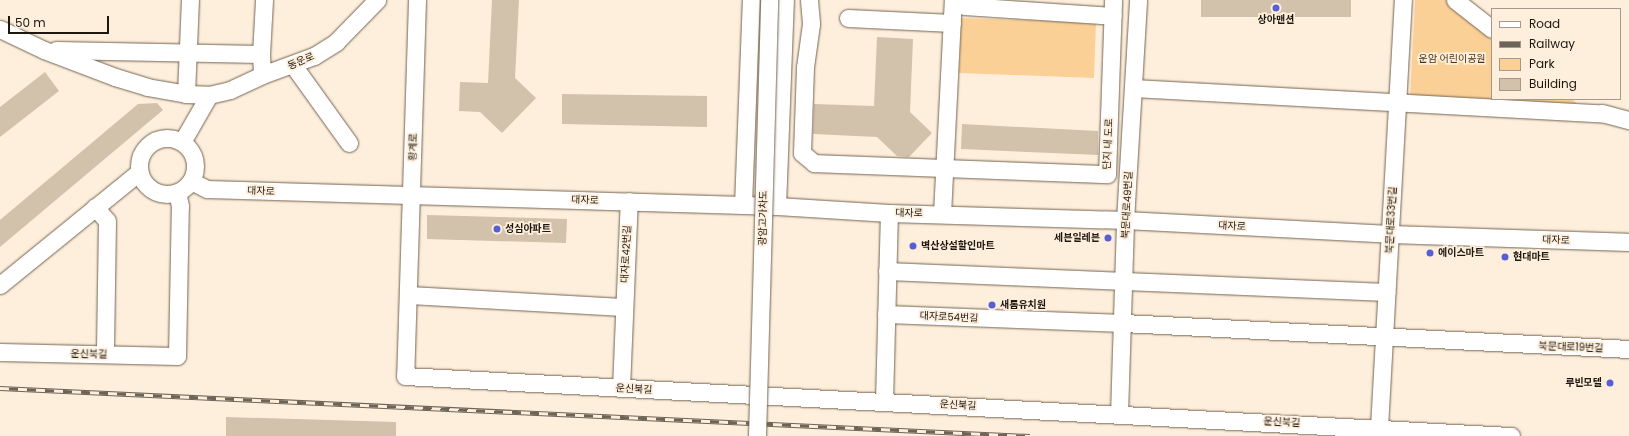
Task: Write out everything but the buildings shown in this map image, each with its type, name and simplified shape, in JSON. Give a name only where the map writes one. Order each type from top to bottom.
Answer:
[{"type":"street","points":[[186,94],[190,0]]},
{"type":"street","points":[[262,75],[261,54],[264,0]]},
{"type":"street","name":"동운로","points":[[0,30],[44,50],[115,77],[148,87],[186,94],[210,95],[230,90],[262,75],[293,65],[314,56],[336,42],[377,0]]},
{"type":"street","name":"황계로","points":[[405,376],[417,0]]},
{"type":"street","points":[[743,205],[751,0]]},
{"type":"street","name":"광암고가차도","points":[[757,436],[768,0]]},
{"type":"street","points":[[777,206],[785,0]]},
{"type":"street","points":[[809,0],[811,24],[805,67],[802,153],[814,163],[944,169]]},
{"type":"street","name":"북문대로49번길","points":[[1119,414],[1125,220],[1138,0]]},
{"type":"street","name":"북문대로33번길","points":[[1379,428],[1388,292],[1403,0]]},
{"type":"street","points":[[1455,0],[1491,27]]},
{"type":"street","points":[[942,214],[952,23],[958,3],[1113,8]]},
{"type":"street","name":"단지 내 도로","points":[[944,169],[1107,174],[1113,8]]},
{"type":"street","points":[[848,18],[952,23]]},
{"type":"street","name":"동운로","points":[[44,50],[261,54]]},
{"type":"street","points":[[293,65],[349,143]]},
{"type":"street","points":[[1133,88],[1602,113],[1629,120]]},
{"type":"street","points":[[182,142],[210,95]]},
{"type":"street","points":[[1584,100],[1602,113]]},
{"type":"street","points":[[161,138],[172,138],[182,142],[190,149],[194,160],[195,170],[190,181],[177,192],[168,194],[154,190],[143,180],[139,172],[139,161],[143,150],[150,142],[161,138]]},
{"type":"street","points":[[0,285],[139,172]]},
{"type":"street","name":"대자로","points":[[190,181],[207,189],[777,206],[888,213],[1125,220],[1390,234],[1629,242]]},
{"type":"street","name":"운신북길","points":[[0,352],[177,356],[180,206],[177,192]]},
{"type":"street","name":"대자로42번길","points":[[621,388],[629,201]]},
{"type":"street","points":[[95,207],[107,221],[105,354]]},
{"type":"street","points":[[884,402],[888,271],[888,213]]},
{"type":"street","points":[[888,271],[1388,292]]},
{"type":"street","points":[[408,295],[624,306]]},
{"type":"street","name":"대자로54번길","points":[[886,314],[1012,320],[1123,323]]},
{"type":"street","points":[[1123,323],[1385,338]]},
{"type":"street","name":"북문대로19번길","points":[[1385,338],[1513,345],[1629,349]]},
{"type":"street","name":"운신북길","points":[[405,376],[1511,436]]},
{"type":"green space","name":"운암 어린이공원","points":[[1415,0],[1449,0],[1491,33],[1491,100],[1573,100],[1580,106],[1410,97]]},
{"type":"green space","points":[[961,18],[1096,22],[1094,78],[959,73]]},
{"type":"railway","points":[[0,388],[1030,436]]},
{"type":"place","name":"상아맨션","points":[[1276,8]]},
{"type":"place","name":"성심아파트","points":[[497,229]]},
{"type":"place","name":"세븐일레븐","points":[[1108,238]]},
{"type":"place","name":"벽산상설할인마트","points":[[913,246]]},
{"type":"place","name":"에이스마트","points":[[1430,253]]},
{"type":"place","name":"현대마트","points":[[1505,257]]},
{"type":"place","name":"새롬유치원","points":[[992,305]]},
{"type":"place","name":"루빈모텔","points":[[1610,383]]}]
